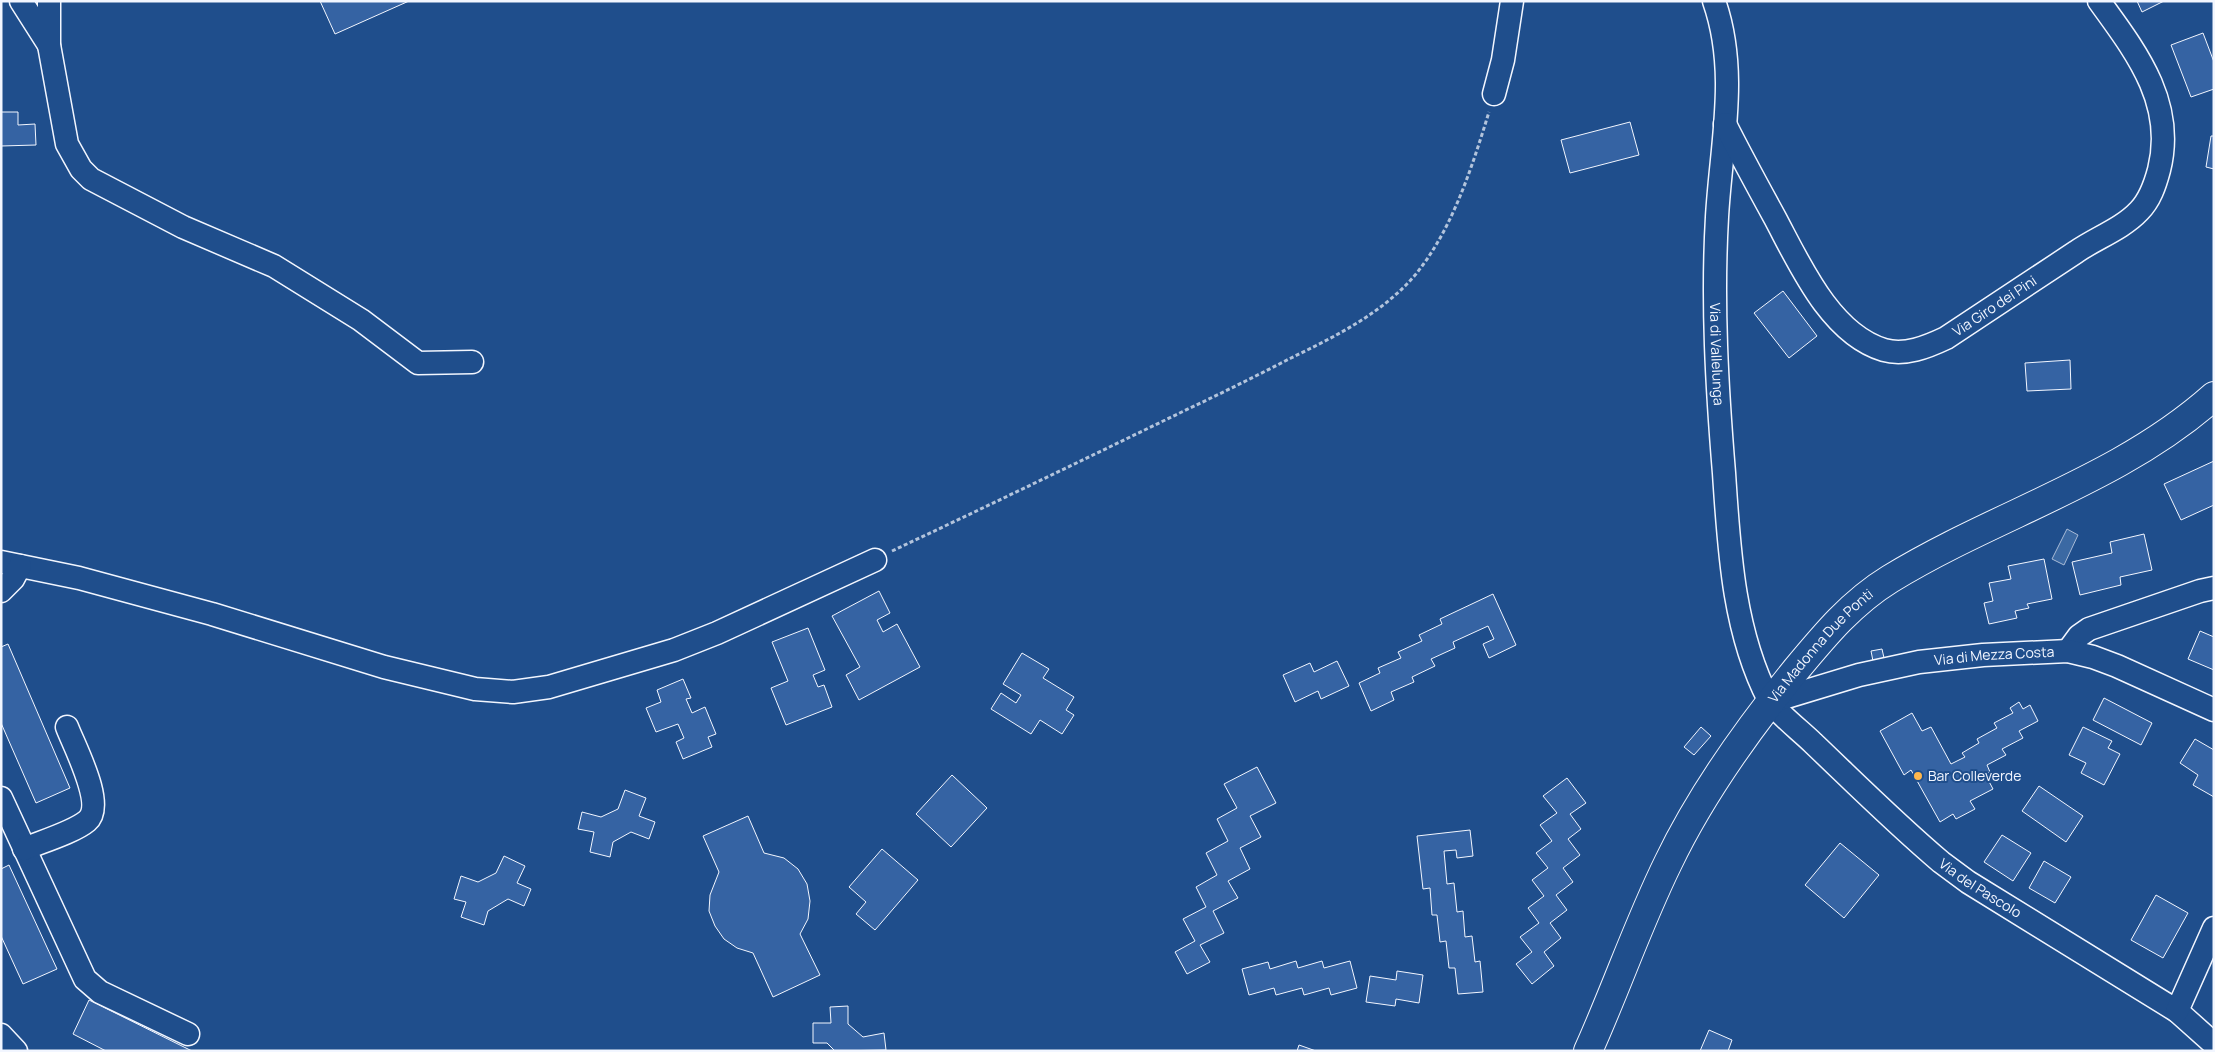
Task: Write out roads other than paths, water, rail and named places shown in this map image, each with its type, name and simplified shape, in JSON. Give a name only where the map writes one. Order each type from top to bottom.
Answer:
[{"type":"main road","name":"Via Madonna Due Ponti","points":[[1588,1051],[1675,849],[1702,801],[1770,702],[1829,630],[1875,590],[1934,554],[2090,478],[2134,454],[2187,418],[2214,396]]},
{"type":"street","points":[[21,1],[49,45]]},
{"type":"street","points":[[49,1],[49,45],[67,144],[81,169],[91,179],[183,227],[274,266],[361,320],[418,364],[472,362]]},
{"type":"street","points":[[1494,94],[1504,55],[1512,1]]},
{"type":"street","name":"Via di Vallelunga","points":[[1714,1],[1721,24],[1727,68],[1728,97],[1716,243],[1714,326],[1726,512],[1736,594],[1747,642],[1770,702]]},
{"type":"street","name":"Via Giro dei Pini","points":[[1725,124],[1804,271],[1832,313],[1852,332],[1884,350],[1904,351],[1928,347],[1946,338],[2079,249],[2125,223],[2139,212],[2148,199],[2156,180],[2162,148],[2159,106],[2143,64],[2099,1]]},
{"type":"street","points":[[1,591],[13,579],[11,564],[79,578],[212,614],[384,667],[475,689],[512,692],[549,687],[689,644],[875,560]]},
{"type":"street","points":[[2068,652],[2079,636],[2089,629],[2200,590],[2214,588]]},
{"type":"street","name":"Via di Mezza Costa","points":[[1770,702],[1858,675],[1919,662],[1983,655],[2068,652],[2117,666],[2214,710]]},
{"type":"street","name":"Via del Pascolo","points":[[1770,702],[1941,862],[1968,882],[2177,1011],[2214,1044]]},
{"type":"street","points":[[24,849],[83,823],[92,814],[94,805],[89,782],[67,727]]},
{"type":"street","points":[[1,798],[85,979],[100,992],[188,1034]]},
{"type":"street","points":[[2177,1011],[2214,928]]},
{"type":"street","points":[[1,1035],[16,1051]]},
{"type":"water","points":[[2067,529],[2078,535],[2064,565],[2052,559]]},
{"type":"place","name":"Bar Colleverde","points":[[1918,776]]}]
